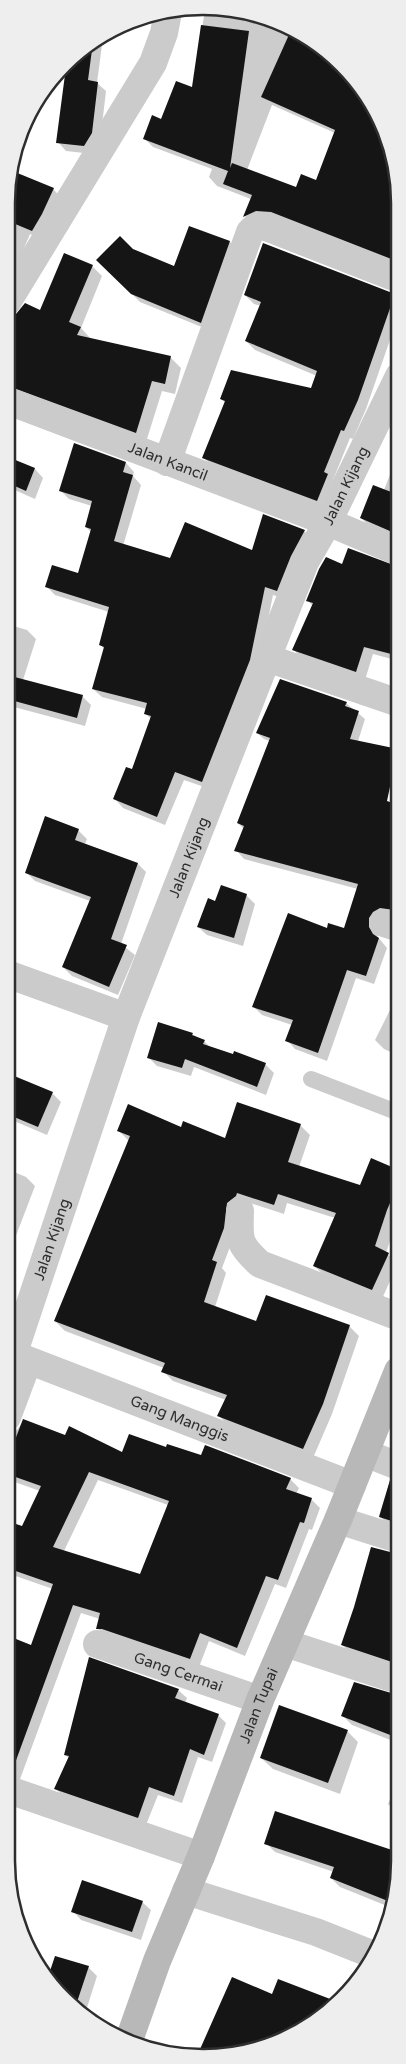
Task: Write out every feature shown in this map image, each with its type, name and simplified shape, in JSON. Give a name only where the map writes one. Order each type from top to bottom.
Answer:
[{"type":"street","points":[[15,290],[153,63],[164,33],[167,19]]},
{"type":"street","points":[[168,462],[250,232],[257,226],[266,227],[391,276]]},
{"type":"street","name":"Jalan Kijang","points":[[16,1356],[126,1017],[305,562],[328,522],[391,392]]},
{"type":"street","name":"Jalan Kancil","points":[[15,404],[328,522],[391,549]]},
{"type":"street","points":[[267,658],[388,699]]},
{"type":"street","points":[[15,977],[126,1017]]},
{"type":"street","points":[[240,1211],[241,1242],[246,1251],[260,1264],[391,1314]]},
{"type":"street","name":"Gang Manggis","points":[[16,1356],[352,1485]]},
{"type":"street","name":"Jalan Tupai","points":[[131,2035],[157,1961],[201,1856],[260,1700],[338,1520],[391,1389]]},
{"type":"street","points":[[365,1454],[391,1463]]},
{"type":"street","points":[[338,1520],[391,1537]]},
{"type":"street","name":"Gang Cermai","points":[[97,1644],[260,1700]]},
{"type":"street","points":[[285,1644],[391,1678]]},
{"type":"street","points":[[15,1792],[201,1856]]},
{"type":"street","points":[[186,1891],[316,1932],[367,1952]]},
{"type":"lane","points":[[312,1079],[391,1110]]},
{"type":"building","points":[[201,25],[249,31],[230,168],[232,163],[296,187],[301,174],[316,180],[335,130],[261,97],[289,35],[327,62],[344,79],[366,109],[377,131],[385,154],[391,191],[391,259],[271,212],[256,211],[243,217],[252,195],[223,184],[228,171],[143,139],[152,115],[161,119],[176,81],[192,87]]},
{"type":"building","points":[[92,52],[88,80],[98,82],[92,133],[84,146],[56,143],[65,76]]},
{"type":"building","points":[[18,173],[54,188],[32,231],[15,224],[15,191]]},
{"type":"building","points":[[189,226],[230,241],[201,323],[131,294],[96,260],[120,236],[133,249],[174,266]]},
{"type":"building","points":[[263,243],[391,292],[391,305],[358,400],[344,431],[341,430],[324,472],[328,474],[317,501],[202,458],[225,401],[220,399],[231,370],[311,388],[317,371],[245,341],[261,302],[244,295]]},
{"type":"building","points":[[64,253],[93,265],[69,322],[81,327],[77,335],[171,356],[165,384],[152,381],[136,433],[15,389],[15,314],[25,303],[40,310]]},
{"type":"building","points":[[74,443],[126,462],[123,472],[133,475],[114,541],[170,558],[185,522],[252,550],[263,514],[305,530],[291,556],[277,591],[265,587],[250,660],[202,782],[175,772],[157,817],[113,799],[126,767],[132,769],[151,716],[144,714],[147,703],[92,689],[104,647],[99,645],[109,607],[45,587],[52,565],[78,573],[91,529],[85,527],[92,501],[59,491]]},
{"type":"building","points":[[15,460],[35,468],[26,491],[15,486]]},
{"type":"building","points":[[373,485],[391,492],[391,532],[360,518]]},
{"type":"building","points":[[348,548],[391,564],[391,654],[364,647],[356,672],[292,650],[313,603],[306,601],[319,569],[326,557],[342,564]]},
{"type":"building","points":[[15,677],[83,695],[77,718],[15,701]]},
{"type":"building","points":[[280,679],[347,702],[345,706],[359,711],[350,739],[391,748],[391,782],[387,801],[391,802],[391,910],[380,908],[373,912],[369,918],[369,927],[373,934],[379,938],[366,976],[347,970],[318,1053],[285,1041],[293,1020],[252,1007],[288,913],[327,928],[328,923],[344,928],[358,884],[234,851],[244,826],[237,823],[270,738],[256,733]]},
{"type":"building","points":[[45,816],[79,829],[75,840],[138,863],[111,939],[127,945],[109,987],[62,967],[91,897],[25,873]]},
{"type":"building","points":[[221,885],[247,894],[234,938],[197,927],[208,898],[215,901]]},
{"type":"building","points":[[158,1022],[193,1033],[192,1035],[205,1040],[203,1044],[233,1054],[234,1051],[266,1063],[257,1087],[185,1059],[182,1068],[147,1058]]},
{"type":"building","points":[[15,1076],[53,1092],[38,1127],[15,1117]]},
{"type":"building","points":[[237,1102],[301,1124],[288,1162],[360,1185],[371,1158],[391,1167],[391,1201],[375,1246],[389,1253],[372,1290],[313,1266],[336,1213],[278,1194],[274,1205],[237,1193],[227,1203],[224,1228],[212,1260],[217,1262],[204,1302],[256,1321],[266,1295],[350,1325],[323,1404],[303,1449],[217,1416],[227,1395],[161,1372],[165,1363],[54,1321],[130,1136],[117,1131],[128,1104],[181,1127],[183,1121],[225,1138]]},
{"type":"building","points":[[23,1419],[65,1435],[69,1426],[122,1452],[129,1434],[166,1447],[167,1444],[201,1455],[205,1445],[291,1478],[286,1489],[312,1498],[304,1523],[300,1522],[278,1580],[266,1576],[237,1648],[200,1633],[190,1659],[102,1629],[96,1629],[100,1613],[73,1605],[15,1763],[15,1639],[31,1645],[53,1584],[15,1571],[15,1524],[22,1526],[41,1486],[15,1477],[15,1440]],"holes":[[[89,1472],[169,1501],[140,1574],[53,1547]]]},
{"type":"building","points":[[390,1480],[391,1480],[391,1521],[379,1517]]},
{"type":"building","points":[[371,1547],[391,1552],[391,1662],[341,1645]]},
{"type":"building","points":[[89,1657],[179,1689],[175,1698],[219,1714],[204,1755],[190,1749],[174,1796],[149,1787],[138,1818],[54,1789],[69,1756],[64,1755]]},
{"type":"building","points":[[354,1682],[391,1693],[391,1735],[341,1716]]},
{"type":"building","points":[[279,1705],[348,1730],[328,1783],[260,1758]]},
{"type":"building","points":[[275,1811],[391,1850],[391,1873],[387,1900],[330,1878],[334,1867],[264,1844]]},
{"type":"building","points":[[82,1880],[143,1901],[132,1932],[71,1912]]},
{"type":"building","points":[[55,1956],[89,1966],[77,2001],[62,1985],[50,1970]]},
{"type":"building","points":[[232,1977],[272,1994],[278,1979],[330,1999],[297,2024],[275,2035],[252,2043],[215,2049],[200,2049]]}]
